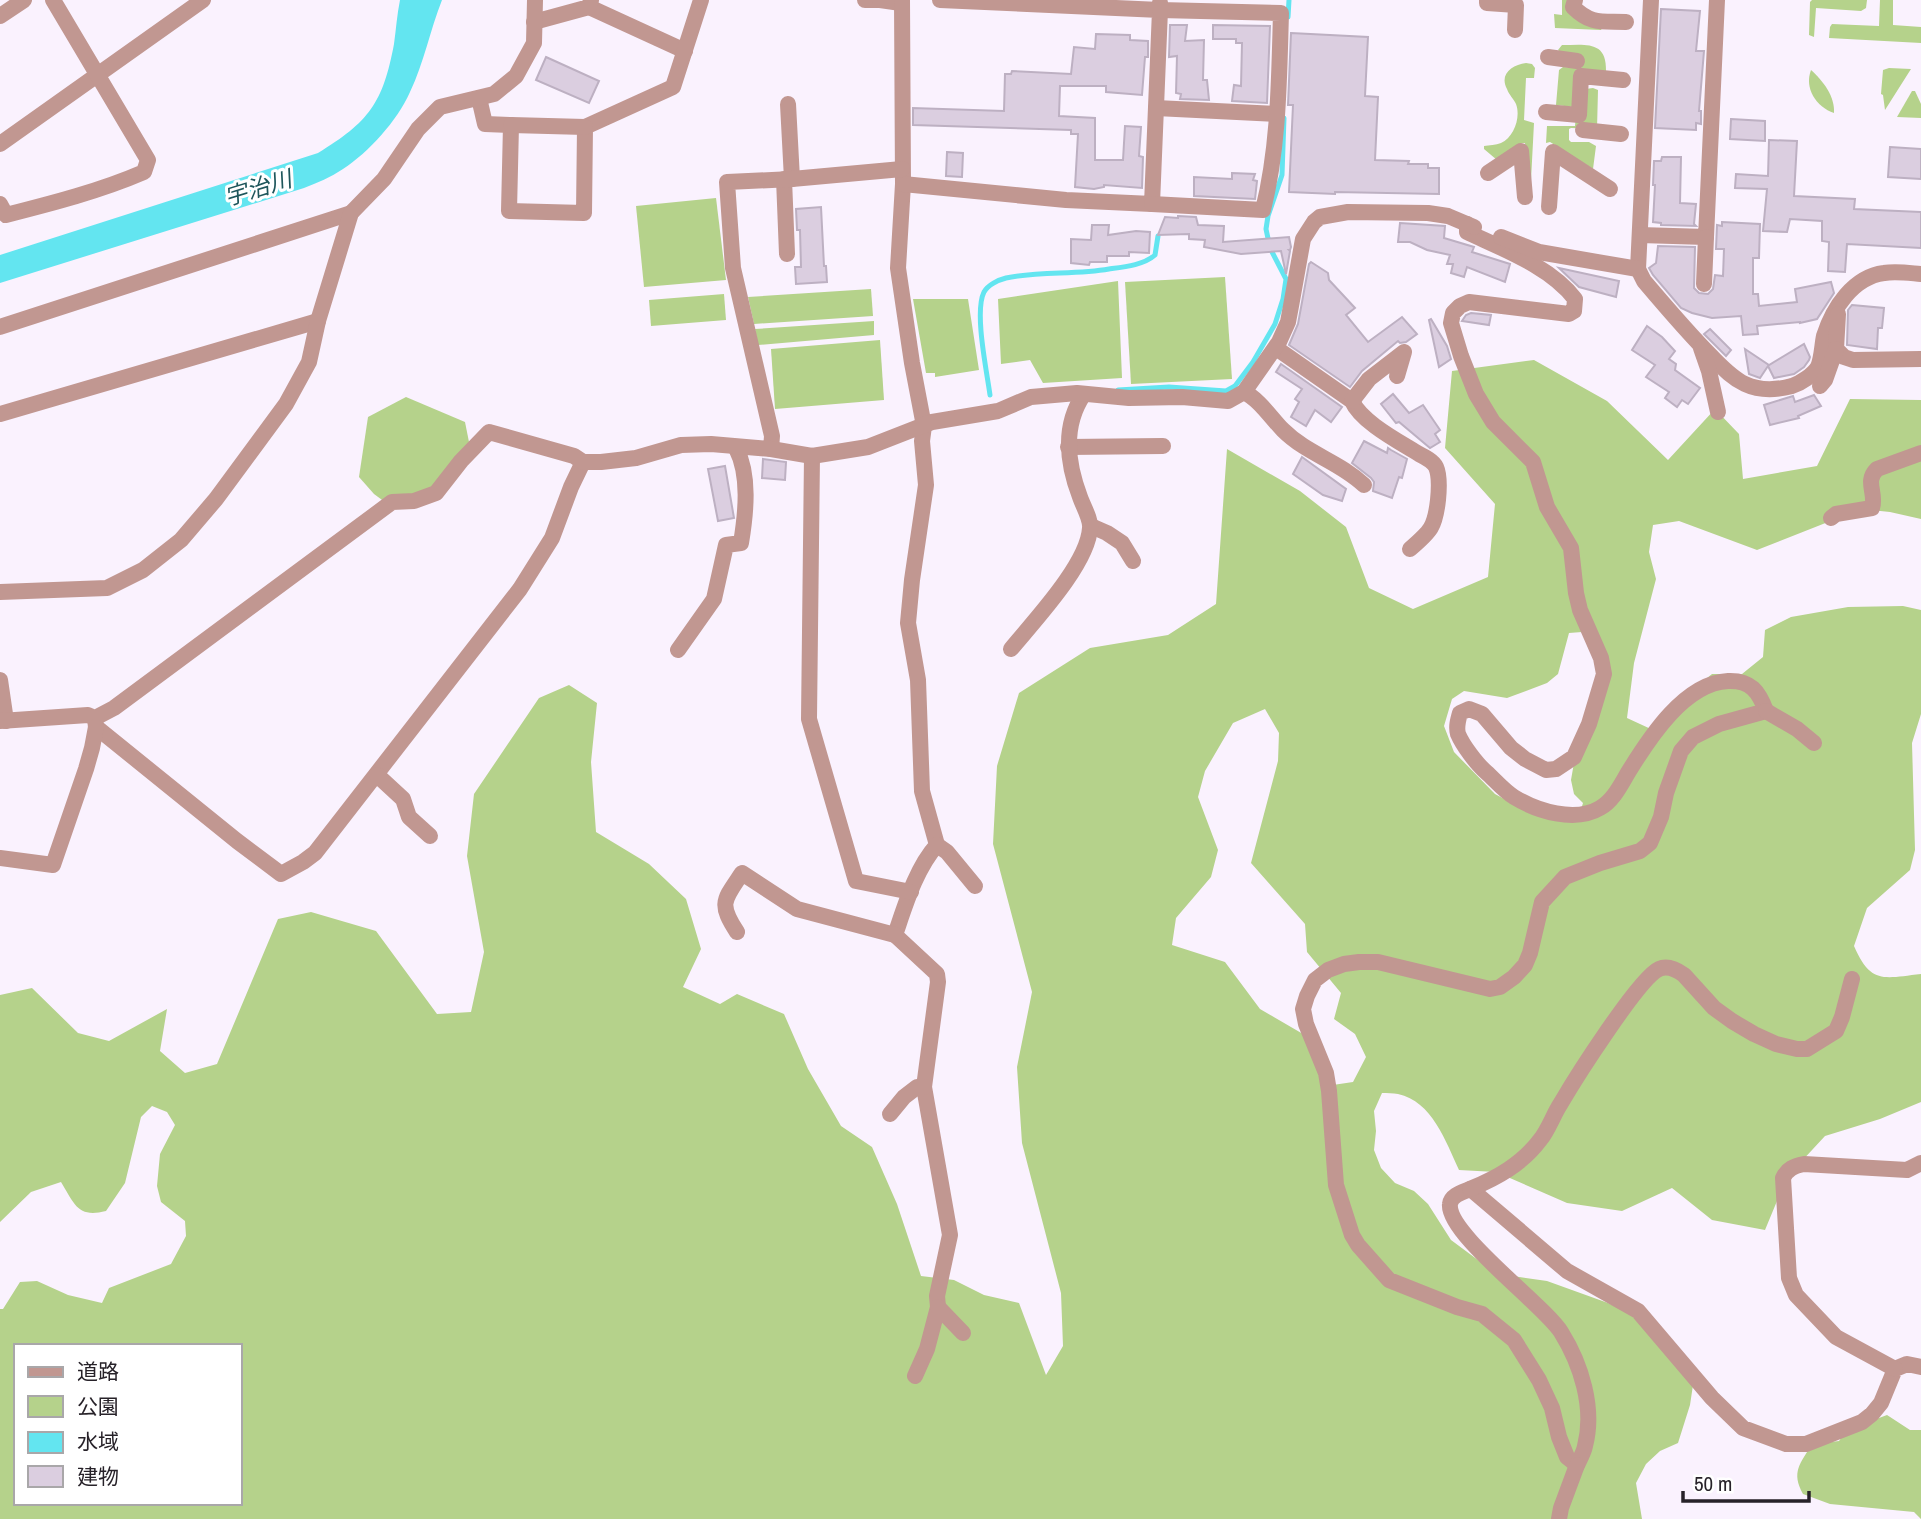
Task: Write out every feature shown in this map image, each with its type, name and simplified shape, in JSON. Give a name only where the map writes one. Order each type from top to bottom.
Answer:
[{"type":"street","points":[[0,16],[24,0]]},
{"type":"street","points":[[0,204],[6,215],[119,183],[144,172],[148,160],[53,0]]},
{"type":"street","points":[[0,144],[203,0]]},
{"type":"street","points":[[0,592],[107,588],[143,570],[181,540],[216,499],[286,404],[309,362],[318,321],[351,213],[384,179],[418,129],[440,107],[494,94],[516,76],[534,43],[535,0]]},
{"type":"street","points":[[479,98],[485,124],[585,127],[673,87],[701,0]]},
{"type":"street","points":[[865,0],[902,2],[903,177],[898,268],[924,426],[922,441],[926,485],[908,623],[918,680],[922,791],[937,845],[947,852],[975,886]]},
{"type":"street","points":[[771,449],[772,436],[733,268],[727,182],[903,177],[1066,200],[1264,210],[1271,178],[1278,114],[1281,13],[1247,6],[940,0]]},
{"type":"street","points":[[1487,0],[1487,3],[1516,5],[1516,30]]},
{"type":"street","points":[[1575,0],[1573,7],[1591,20],[1626,22]]},
{"type":"street","points":[[1651,0],[1638,269],[1644,281],[1701,345],[1729,373],[1745,384],[1762,389],[1799,384],[1817,368],[1825,335],[1836,308],[1852,288],[1882,273],[1921,274]]},
{"type":"street","points":[[1704,284],[1717,0]]},
{"type":"street","points":[[534,22],[590,3],[685,51]]},
{"type":"street","points":[[1152,204],[1160,5]]},
{"type":"street","points":[[1548,57],[1577,61]]},
{"type":"street","points":[[1546,112],[1579,115],[1581,76],[1623,80]]},
{"type":"street","points":[[787,254],[788,104]]},
{"type":"street","points":[[1156,107],[1278,114]]},
{"type":"street","points":[[510,125],[509,211],[584,213],[585,127]]},
{"type":"street","points":[[1583,130],[1620,134]]},
{"type":"street","points":[[1488,173],[1521,151],[1525,197]]},
{"type":"street","points":[[1549,207],[1553,152],[1610,189]]},
{"type":"street","points":[[0,858],[53,865],[92,748],[95,723],[392,502],[414,501],[436,492],[489,432],[574,456],[583,462],[636,458],[681,445],[712,444],[813,456],[868,447],[932,422],[998,411],[1031,397],[1084,394],[1228,401],[1244,392],[1276,348],[1288,322],[1306,232],[1320,217],[1348,212],[1428,213],[1448,216],[1539,253],[1638,269]]},
{"type":"street","points":[[0,327],[351,213]]},
{"type":"street","points":[[1467,224],[1467,232],[1522,258],[1565,286],[1575,299],[1574,311],[1569,314],[1469,302],[1452,313],[1451,323],[1476,394],[1493,422],[1533,462],[1547,507],[1571,548],[1580,610],[1601,658],[1604,674],[1584,735],[1574,757],[1564,765],[1556,769],[1546,769],[1525,759],[1511,748],[1482,715],[1469,709],[1460,713],[1458,734],[1476,763],[1512,796],[1533,806],[1570,814],[1587,814],[1611,801],[1647,741],[1671,713],[1700,689],[1725,681],[1751,686],[1760,695],[1766,711],[1797,729],[1814,743]]},
{"type":"street","points":[[1640,235],[1706,237]]},
{"type":"street","points":[[1820,386],[1825,380],[1836,349],[1839,316],[1836,308]]},
{"type":"street","points":[[0,414],[318,321]]},
{"type":"street","points":[[1701,345],[1718,412]]},
{"type":"street","points":[[1276,348],[1352,401],[1356,409],[1375,426],[1436,466],[1439,495],[1433,525],[1430,533],[1410,549]]},
{"type":"street","points":[[1836,349],[1844,357],[1853,360],[1921,359]]},
{"type":"street","points":[[1352,401],[1369,379],[1404,352],[1397,376]]},
{"type":"street","points":[[1244,392],[1252,396],[1283,431],[1300,445],[1351,473],[1364,485]]},
{"type":"street","points":[[1011,649],[1078,562],[1091,526],[1076,487],[1068,447],[1071,423],[1078,402],[1084,394]]},
{"type":"street","points":[[1068,447],[1163,446]]},
{"type":"street","points":[[678,650],[714,599],[726,545],[741,543],[745,490],[743,470],[736,447]]},
{"type":"street","points":[[1831,518],[1836,513],[1872,508],[1874,503],[1870,479],[1873,472],[1921,453]]},
{"type":"street","points":[[813,456],[809,719],[856,881],[911,892]]},
{"type":"street","points":[[0,680],[3,721],[88,715],[237,841],[281,874],[315,853],[520,589],[552,538],[583,462]]},
{"type":"street","points":[[1091,526],[1122,543],[1133,561]]},
{"type":"street","points":[[1577,1465],[1567,1457],[1552,1408],[1539,1380],[1514,1340],[1482,1314],[1389,1280],[1358,1245],[1352,1235],[1336,1185],[1329,1091],[1303,1009],[1315,980],[1328,970],[1359,962],[1378,962],[1490,989],[1500,987],[1525,965],[1542,902],[1565,877],[1640,851],[1650,844],[1681,751],[1693,737],[1719,724],[1766,711]]},
{"type":"street","points":[[377,775],[400,795],[409,817],[430,836]]},
{"type":"street","points":[[895,935],[911,892],[930,852],[937,845]]},
{"type":"street","points":[[737,932],[725,904],[742,873],[797,909],[895,935],[937,974],[925,1087],[950,1235],[937,1296],[938,1307],[927,1349],[915,1376]]},
{"type":"street","points":[[1559,1519],[1585,1447],[1588,1422],[1584,1389],[1572,1352],[1547,1315],[1488,1259],[1454,1219],[1450,1202],[1454,1196],[1496,1178],[1516,1164],[1539,1141],[1568,1090],[1626,1006],[1657,969],[1667,967],[1684,975],[1714,1008],[1754,1034],[1776,1044],[1797,1049],[1807,1049],[1836,1031],[1852,979]]},
{"type":"street","points":[[890,1114],[904,1097],[917,1087],[925,1087]]},
{"type":"street","points":[[1895,1369],[1836,1337],[1796,1295],[1789,1278],[1783,1178],[1786,1172],[1804,1164],[1907,1170],[1921,1163]]},
{"type":"street","points":[[1470,1189],[1567,1271],[1638,1311],[1712,1398],[1743,1428],[1786,1444],[1806,1444],[1862,1422],[1881,1404],[1895,1369],[1907,1364],[1921,1367]]},
{"type":"street","points":[[938,1307],[963,1333]]},
{"type":"green space","points":[[1562,0],[1571,0],[1603,26],[1601,30],[1555,28],[1554,14],[1562,15]]},
{"type":"green space","points":[[1812,0],[1867,0],[1866,8],[1861,11],[1816,8],[1814,37],[1809,35]]},
{"type":"green space","points":[[1880,0],[1893,0],[1893,25],[1921,27],[1921,43],[1829,38],[1832,24],[1879,26]]},
{"type":"green space","points":[[1562,45],[1593,46],[1603,54],[1605,61],[1606,71],[1576,70],[1573,107],[1556,105],[1559,70],[1563,67],[1582,66],[1558,50]]},
{"type":"green space","points":[[1526,63],[1535,68],[1534,78],[1526,78],[1524,120],[1534,123],[1531,180],[1528,181],[1525,143],[1497,160],[1484,149],[1484,146],[1506,140],[1513,131],[1517,109],[1505,79],[1508,71]]},
{"type":"green space","points":[[1911,69],[1885,110],[1881,94],[1883,70]]},
{"type":"green space","points":[[1811,70],[1827,89],[1833,101],[1834,113],[1817,102],[1813,96],[1809,83]]},
{"type":"green space","points":[[1578,90],[1598,90],[1597,129],[1571,128],[1569,140],[1589,142],[1596,146],[1593,169],[1550,142],[1546,143],[1547,126],[1575,126]]},
{"type":"green space","points":[[1912,91],[1915,91],[1921,104],[1921,118],[1897,117]]},
{"type":"green space","points":[[716,198],[726,280],[644,287],[636,206]]},
{"type":"green space","points":[[1225,277],[1232,379],[1131,384],[1125,282]]},
{"type":"green space","points":[[1118,281],[1122,378],[1043,383],[1030,360],[1001,364],[998,299]]},
{"type":"green space","points":[[871,289],[873,316],[754,324],[748,297]]},
{"type":"green space","points":[[724,294],[726,320],[651,326],[649,300]]},
{"type":"green space","points":[[913,299],[968,299],[979,370],[935,377],[935,373],[926,373]]},
{"type":"green space","points":[[874,321],[874,335],[758,345],[755,329]]},
{"type":"green space","points":[[880,340],[884,400],[775,409],[771,349]]},
{"type":"green space","points":[[1534,360],[1607,401],[1668,460],[1715,409],[1739,434],[1743,479],[1817,466],[1850,399],[1921,400],[1921,519],[1861,509],[1757,550],[1679,521],[1653,525],[1649,552],[1656,579],[1634,663],[1627,718],[1653,730],[1691,691],[1712,674],[1742,674],[1763,657],[1765,630],[1791,617],[1848,607],[1903,606],[1921,610],[1921,714],[1912,743],[1915,850],[1910,870],[1867,908],[1854,946],[1866,967],[1880,976],[1921,974],[1921,1102],[1880,1119],[1825,1136],[1787,1177],[1765,1230],[1712,1220],[1672,1188],[1622,1211],[1567,1203],[1496,1172],[1459,1170],[1436,1124],[1420,1105],[1410,1098],[1382,1093],[1374,1111],[1374,1150],[1381,1168],[1395,1183],[1414,1191],[1428,1204],[1451,1240],[1486,1266],[1506,1275],[1547,1281],[1608,1303],[1645,1320],[1693,1385],[1690,1405],[1678,1443],[1660,1451],[1646,1464],[1636,1483],[1642,1519],[0,1519],[0,1309],[3,1309],[20,1282],[37,1281],[68,1295],[102,1303],[109,1288],[171,1264],[186,1236],[185,1221],[161,1202],[157,1186],[160,1154],[175,1125],[167,1112],[152,1106],[141,1117],[125,1183],[106,1211],[89,1213],[78,1208],[61,1182],[31,1192],[0,1222],[0,995],[32,988],[78,1033],[109,1041],[167,1009],[160,1051],[185,1073],[217,1064],[278,919],[311,912],[376,931],[437,1014],[471,1012],[484,952],[467,856],[474,794],[539,698],[569,685],[597,703],[591,762],[596,832],[649,864],[686,899],[701,949],[683,987],[720,1004],[737,994],[784,1014],[808,1069],[841,1126],[872,1147],[897,1204],[921,1276],[954,1280],[984,1295],[1019,1303],[1046,1375],[1063,1346],[1061,1293],[1022,1143],[1017,1067],[1032,992],[993,844],[997,766],[1019,693],[1090,648],[1168,635],[1216,604],[1227,449],[1300,491],[1346,527],[1369,588],[1413,609],[1488,577],[1495,504],[1445,448],[1452,371]],"holes":[[[1582,632],[1598,652],[1595,721],[1575,757],[1571,780],[1574,794],[1583,803],[1579,816],[1534,815],[1495,794],[1454,752],[1444,726],[1452,699],[1464,691],[1507,698],[1547,683],[1558,674],[1569,633]],[[1265,709],[1279,733],[1278,761],[1251,863],[1305,924],[1307,952],[1341,993],[1334,1019],[1355,1034],[1366,1057],[1353,1082],[1326,1086],[1303,1034],[1260,1009],[1225,962],[1172,945],[1176,918],[1211,877],[1218,850],[1198,797],[1205,771],[1233,723]]]},
{"type":"green space","points":[[406,397],[465,422],[469,442],[430,494],[389,505],[374,494],[359,477],[368,417]]},
{"type":"green space","points":[[1887,1415],[1910,1430],[1921,1430],[1921,1519],[1914,1512],[1830,1504],[1803,1494],[1799,1486],[1798,1468],[1812,1444],[1839,1441],[1847,1430]]},
{"type":"water","name":"宇治川","points":[[400,0],[442,0],[415,81],[398,114],[363,154],[343,169],[304,188],[0,283],[0,255],[318,153],[335,142],[362,120],[379,96],[390,64]]},
{"type":"building","points":[[1661,9],[1700,11],[1696,51],[1704,51],[1699,111],[1701,124],[1696,123],[1696,130],[1655,128]]},
{"type":"building","points":[[1170,25],[1187,25],[1185,41],[1204,40],[1203,80],[1207,80],[1209,100],[1180,99],[1181,94],[1176,93],[1177,56],[1169,57]]},
{"type":"building","points":[[1213,25],[1270,26],[1267,103],[1232,101],[1234,85],[1241,86],[1242,43],[1236,43],[1236,39],[1213,39]]},
{"type":"building","points":[[1291,33],[1368,37],[1365,96],[1378,97],[1375,160],[1409,161],[1408,164],[1428,164],[1428,168],[1439,168],[1439,194],[1289,192],[1293,105],[1288,105]]},
{"type":"building","points":[[1096,34],[1130,35],[1130,40],[1148,41],[1142,95],[1106,92],[1106,86],[1060,86],[1059,116],[1095,118],[1095,160],[1123,160],[1125,126],[1141,127],[1139,156],[1143,157],[1142,188],[1104,185],[1094,189],[1075,187],[1078,134],[1071,134],[1071,130],[913,125],[913,108],[1004,111],[1005,74],[1011,74],[1012,71],[1071,74],[1074,47],[1095,49]]},
{"type":"building","points":[[546,57],[599,81],[589,103],[536,80]]},
{"type":"building","points":[[1731,119],[1765,121],[1765,141],[1730,139]]},
{"type":"building","points":[[1769,140],[1797,141],[1794,196],[1855,199],[1854,209],[1921,212],[1921,248],[1847,244],[1845,272],[1828,271],[1829,242],[1822,241],[1822,221],[1790,219],[1787,232],[1763,231],[1767,189],[1735,188],[1736,174],[1768,176]]},
{"type":"building","points":[[1890,147],[1921,149],[1921,179],[1888,177]]},
{"type":"building","points":[[947,152],[963,153],[962,177],[946,176]]},
{"type":"building","points":[[1662,157],[1681,157],[1680,203],[1696,204],[1696,226],[1661,225],[1653,222],[1654,161],[1661,161]]},
{"type":"building","points":[[1232,173],[1255,174],[1255,199],[1194,196],[1194,177],[1232,179]]},
{"type":"building","points":[[821,207],[827,282],[796,284],[795,267],[801,267],[800,230],[797,230],[796,209]]},
{"type":"building","points":[[1165,217],[1196,217],[1198,225],[1224,226],[1223,242],[1289,237],[1291,247],[1286,274],[1281,251],[1241,254],[1204,247],[1205,240],[1189,239],[1189,234],[1158,235]]},
{"type":"building","points":[[1722,222],[1760,224],[1759,258],[1753,258],[1753,294],[1758,294],[1759,306],[1797,302],[1795,289],[1831,282],[1834,293],[1817,319],[1757,326],[1758,334],[1743,335],[1741,316],[1712,318],[1681,308],[1649,268],[1656,263],[1658,246],[1695,247],[1694,288],[1699,293],[1708,294],[1713,289],[1715,275],[1723,276],[1724,249],[1716,249],[1717,225],[1722,226]]},
{"type":"building","points":[[1400,223],[1445,226],[1444,238],[1474,247],[1472,252],[1510,264],[1505,282],[1467,267],[1464,277],[1451,273],[1453,264],[1447,264],[1450,255],[1427,250],[1410,242],[1398,242]]},
{"type":"building","points":[[1092,225],[1109,225],[1108,235],[1150,232],[1149,253],[1129,252],[1129,256],[1107,256],[1107,262],[1090,262],[1089,265],[1071,263],[1071,239],[1091,240]]},
{"type":"building","points":[[1311,262],[1328,273],[1329,280],[1355,308],[1346,315],[1368,342],[1402,317],[1417,334],[1406,342],[1398,341],[1362,371],[1350,387],[1289,345],[1298,324]]},
{"type":"building","points":[[1559,268],[1619,281],[1616,297],[1579,287]]},
{"type":"building","points":[[1852,305],[1884,308],[1882,328],[1878,328],[1877,349],[1847,345],[1848,310]]},
{"type":"building","points":[[1471,313],[1491,315],[1489,325],[1462,321]]},
{"type":"building","points":[[1431,319],[1447,346],[1451,359],[1439,367],[1429,320]]},
{"type":"building","points":[[1647,326],[1675,351],[1669,359],[1676,364],[1675,370],[1700,388],[1688,404],[1682,400],[1677,407],[1665,398],[1669,392],[1646,377],[1655,365],[1632,350]]},
{"type":"building","points":[[1710,329],[1731,350],[1726,356],[1704,334]]},
{"type":"building","points":[[1804,344],[1809,360],[1794,374],[1774,378],[1768,366],[1760,378],[1749,374],[1745,349],[1769,365]]},
{"type":"building","points":[[1281,364],[1342,407],[1331,422],[1315,410],[1306,426],[1291,417],[1299,402],[1295,399],[1302,389],[1276,372]]},
{"type":"building","points":[[1393,394],[1409,413],[1423,405],[1440,430],[1435,434],[1440,442],[1430,448],[1399,422],[1396,423],[1381,404]]},
{"type":"building","points":[[1814,395],[1821,406],[1798,416],[1799,418],[1770,425],[1764,405],[1793,396],[1795,402]]},
{"type":"building","points":[[1364,441],[1387,453],[1388,448],[1407,459],[1402,478],[1399,477],[1392,498],[1373,491],[1374,482],[1371,478],[1352,463]]},
{"type":"building","points":[[1302,457],[1346,489],[1342,501],[1323,495],[1293,474]]},
{"type":"building","points":[[763,459],[786,462],[785,480],[762,478]]},
{"type":"building","points":[[725,466],[734,518],[718,521],[708,469]]},
{"type":"waterway","points":[[1288,17],[1289,0]]},
{"type":"waterway","points":[[1118,390],[1169,387],[1226,391],[1235,386],[1253,362],[1275,324],[1286,279],[1270,248],[1266,229],[1282,175],[1284,118]]},
{"type":"waterway","points":[[990,395],[980,313],[981,301],[988,287],[1006,278],[1096,271],[1140,263],[1155,255],[1158,236]]}]
